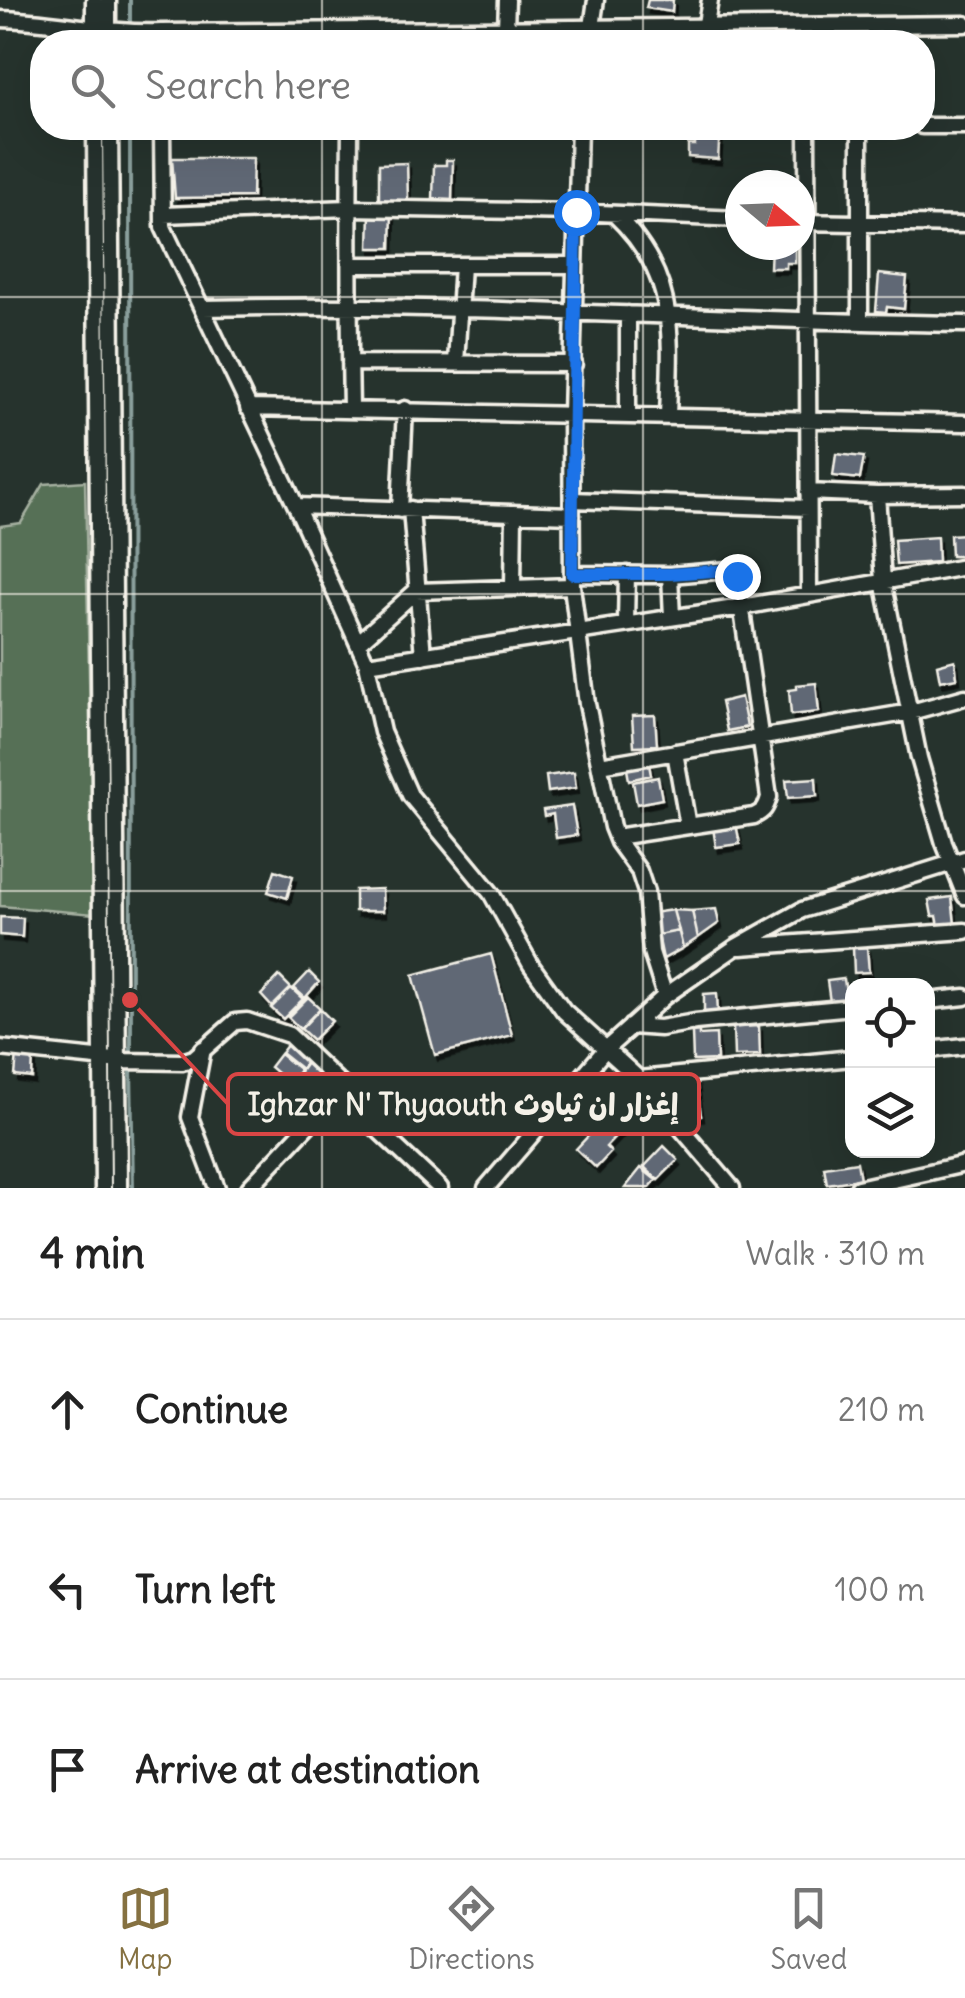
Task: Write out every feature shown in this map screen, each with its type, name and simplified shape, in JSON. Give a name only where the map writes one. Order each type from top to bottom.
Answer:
[{"type":"street","points":[[94,0],[102,30]]},
{"type":"street","points":[[105,30],[108,0]]},
{"type":"street","points":[[506,28],[507,0]]},
{"type":"street","points":[[592,26],[596,0]]},
{"type":"street","points":[[706,24],[710,0]]},
{"type":"street","points":[[0,18],[69,30]]},
{"type":"street","points":[[584,30],[592,26],[706,24],[965,24]]},
{"type":"street","points":[[808,24],[808,30]]},
{"type":"street","points":[[461,30],[525,30]]},
{"type":"street","points":[[935,126],[965,126]]},
{"type":"street","points":[[95,140],[119,1188]]},
{"type":"street","points":[[103,1188],[114,1060],[110,140]]},
{"type":"street","points":[[162,140],[164,227],[367,664],[382,732],[410,795],[490,893],[556,1000],[639,1079],[732,1188]]},
{"type":"street","points":[[350,140],[351,408]]},
{"type":"street","points":[[579,140],[571,414],[572,580],[577,632],[587,704],[616,837],[639,871],[646,892],[651,952],[664,996]]},
{"type":"street","points":[[806,170],[807,140]]},
{"type":"street","points":[[860,140],[860,322]]},
{"type":"street","points":[[164,214],[350,208],[725,218]]},
{"type":"street","points":[[614,214],[644,248],[670,314],[668,414]]},
{"type":"street","points":[[815,222],[965,224]]},
{"type":"street","points":[[805,260],[810,594]]},
{"type":"street","points":[[351,265],[574,265]]},
{"type":"street","points":[[456,363],[462,265]]},
{"type":"street","points":[[203,308],[348,305],[965,324]]},
{"type":"street","points":[[628,314],[628,414]]},
{"type":"street","points":[[350,362],[574,364]]},
{"type":"street","points":[[248,408],[965,423]]},
{"type":"street","points":[[405,409],[406,510],[423,656]]},
{"type":"street","points":[[808,492],[965,494]]},
{"type":"street","points":[[877,495],[883,582],[918,758],[958,861],[965,896]]},
{"type":"street","points":[[296,506],[514,513],[572,507],[808,508]]},
{"type":"street","points":[[513,587],[514,513]]},
{"type":"street","points":[[367,664],[742,608],[965,567]]},
{"type":"street","points":[[358,644],[416,591],[513,587],[627,574],[733,572],[740,586],[769,797],[764,812],[616,837]]},
{"type":"street","points":[[626,623],[627,574]]},
{"type":"street","points":[[670,574],[672,617]]},
{"type":"street","points":[[600,765],[911,712],[965,697]]},
{"type":"street","points":[[675,752],[688,826]]},
{"type":"street","points":[[486,1188],[605,1050],[664,996],[802,910],[958,861]]},
{"type":"street","points":[[736,948],[965,932]]},
{"type":"street","points":[[935,1000],[965,997]]},
{"type":"street","points":[[631,1026],[660,1028],[845,1009]]},
{"type":"street","points":[[0,1048],[114,1060],[182,1062],[203,1050],[235,1022],[248,1021],[288,1035],[344,1087],[346,1100],[440,1188]]},
{"type":"street","points":[[935,1049],[965,1046]]},
{"type":"street","points":[[203,1050],[190,1117],[217,1188]]},
{"type":"street","points":[[639,1079],[845,1059]]},
{"type":"street","points":[[249,1188],[344,1087]]},
{"type":"street","points":[[858,1188],[965,1164]]},
{"type":"green space","points":[[85,481],[94,914],[0,906],[0,526],[21,523],[44,484]]},
{"type":"building","points":[[648,0],[673,0],[672,12],[646,8]]},
{"type":"building","points":[[695,140],[719,140],[718,159],[688,157],[688,145],[695,145]]},
{"type":"building","points":[[172,158],[253,158],[252,197],[175,198]]},
{"type":"building","points":[[446,160],[453,160],[452,200],[433,199],[434,165],[446,165]]},
{"type":"building","points":[[407,163],[408,200],[379,202],[379,164]]},
{"type":"building","points":[[370,211],[392,212],[391,248],[369,248]]},
{"type":"building","points":[[770,260],[795,260],[786,263],[786,268],[770,268]]},
{"type":"building","points":[[879,274],[907,277],[904,309],[887,307],[886,312],[876,311]]},
{"type":"building","points":[[836,454],[864,457],[860,479],[833,476]]},
{"type":"building","points":[[965,534],[965,556],[951,556],[950,535]]},
{"type":"building","points":[[937,537],[938,562],[896,565],[894,540]]},
{"type":"building","points":[[955,660],[957,678],[940,681],[937,665]]},
{"type":"building","points":[[816,683],[819,712],[791,715],[789,690]]},
{"type":"building","points":[[741,697],[747,727],[727,731],[721,702]]},
{"type":"building","points":[[655,715],[657,745],[634,746],[632,716]]},
{"type":"building","points":[[648,759],[651,775],[629,780],[626,764]]},
{"type":"building","points":[[574,772],[576,788],[548,792],[546,776]]},
{"type":"building","points":[[658,777],[662,799],[637,804],[633,782]]},
{"type":"building","points":[[816,778],[817,796],[788,798],[786,780]]},
{"type":"building","points":[[572,806],[577,835],[556,838],[553,814],[544,816],[543,810]]},
{"type":"building","points":[[736,824],[740,844],[716,847],[713,828]]},
{"type":"building","points":[[275,870],[293,876],[287,898],[268,892]]},
{"type":"building","points":[[382,889],[383,911],[355,911],[355,890]]},
{"type":"building","points":[[952,897],[955,924],[939,926],[929,900]]},
{"type":"building","points":[[716,909],[719,923],[698,938],[692,911]]},
{"type":"building","points":[[673,910],[692,911],[698,938],[683,948]]},
{"type":"building","points":[[673,910],[679,931],[658,935],[652,913]]},
{"type":"building","points":[[0,917],[23,918],[22,937],[0,935]]},
{"type":"building","points":[[679,931],[683,948],[663,959],[658,935]]},
{"type":"building","points":[[867,947],[869,972],[854,973],[853,948]]},
{"type":"building","points":[[491,954],[512,1035],[435,1055],[413,975]]},
{"type":"building","points":[[309,972],[319,982],[305,998],[294,988]]},
{"type":"building","points":[[279,976],[291,988],[272,1007],[261,995]]},
{"type":"building","points":[[844,979],[845,1000],[830,1002],[827,981]]},
{"type":"building","points":[[291,988],[303,999],[283,1019],[271,1008]]},
{"type":"building","points":[[717,993],[718,1014],[704,1014],[704,994]]},
{"type":"building","points":[[308,997],[320,1008],[300,1029],[288,1017]]},
{"type":"building","points":[[320,1009],[332,1021],[313,1040],[301,1029]]},
{"type":"building","points":[[759,1026],[760,1055],[734,1056],[733,1027]]},
{"type":"building","points":[[699,1031],[699,1035],[716,1034],[717,1060],[693,1061],[692,1032]]},
{"type":"building","points":[[291,1040],[310,1056],[301,1069],[281,1053]]},
{"type":"building","points":[[17,1054],[33,1056],[32,1078],[15,1076]]},
{"type":"building","points":[[280,1054],[300,1070],[290,1084],[270,1067]]},
{"type":"building","points":[[309,1059],[327,1075],[316,1089],[299,1073]]},
{"type":"building","points":[[696,1080],[701,1116],[680,1119],[679,1106],[672,1107],[670,1090],[691,1088],[690,1081]]},
{"type":"building","points":[[611,1081],[641,1110],[606,1147],[611,1152],[596,1168],[576,1149],[590,1134],[577,1121],[585,1113],[589,1118],[608,1098],[601,1092]]},
{"type":"building","points":[[664,1146],[678,1160],[658,1180],[644,1167]]},
{"type":"building","points":[[857,1162],[860,1179],[827,1184],[824,1167]]},
{"type":"building","points":[[641,1168],[656,1180],[649,1188],[625,1188]]},
{"type":"waterway","points":[[130,0],[130,25]]},
{"type":"waterway","points":[[130,140],[131,1058]]},
{"type":"waterway","points":[[131,1067],[133,1188]]},
{"type":"place","name":"Ighzar N' Thyaouth إغزار ان ثياوث","points":[[130,1000]]},
{"type":"route","points":[[576,212],[572,574],[729,570],[737,576]]}]
